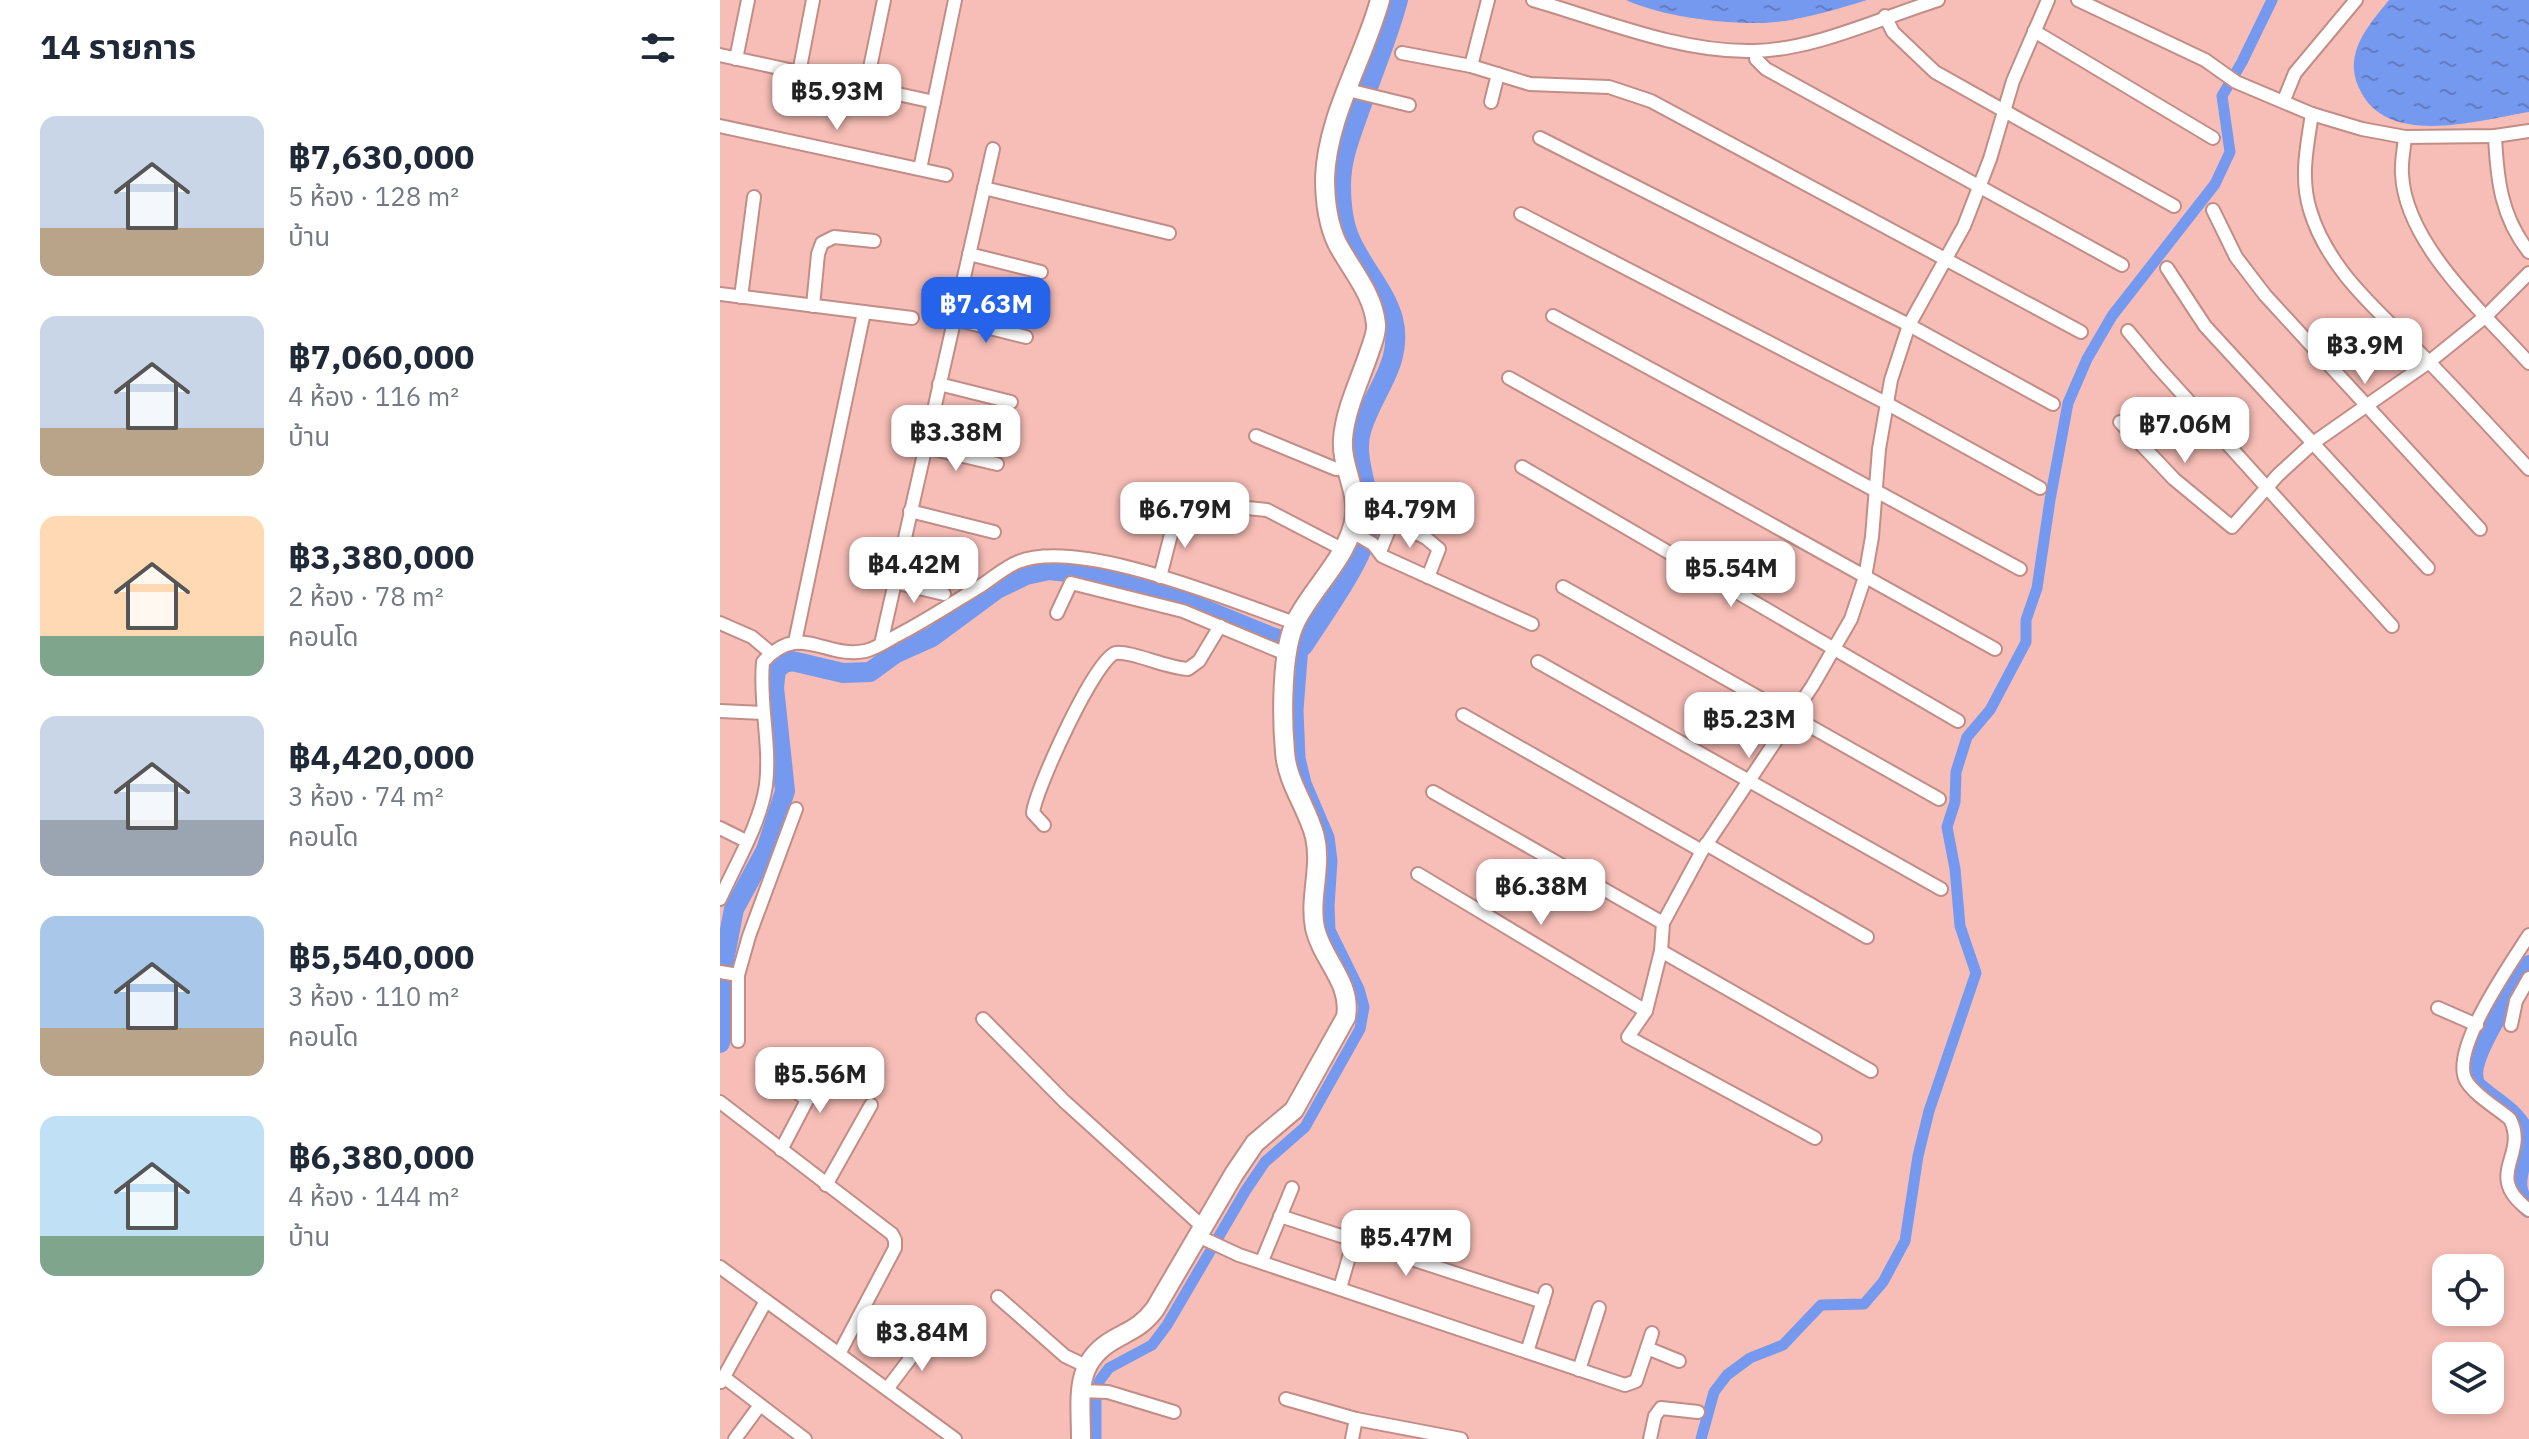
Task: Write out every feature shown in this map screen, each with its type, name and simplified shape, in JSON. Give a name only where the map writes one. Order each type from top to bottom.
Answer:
[{"type":"street","points":[[736,59],[748,0]]},
{"type":"street","points":[[799,73],[813,0]]},
{"type":"street","points":[[866,87],[884,0]]},
{"type":"street","points":[[920,169],[955,0]]},
{"type":"street","points":[[1380,0],[1351,91],[1327,148],[1325,181],[1328,212],[1336,241],[1368,295],[1377,328],[1347,416],[1342,441],[1355,514],[1367,541],[1382,556],[1532,624]]},
{"type":"street","points":[[1471,66],[1488,0]]},
{"type":"street","points":[[1533,0],[1712,50],[1756,51],[1784,48],[1832,36],[1938,0]]},
{"type":"street","points":[[1815,1138],[1628,1037],[1646,1011],[1661,951],[1663,923],[1704,847],[1792,716],[1851,619],[1865,577],[1872,537],[1891,380],[1909,325],[1964,226],[1980,187],[2013,81],[2048,0]]},
{"type":"street","points":[[2078,0],[2205,60],[2236,82],[2312,114],[2362,129],[2405,137],[2495,136],[2529,131]]},
{"type":"street","points":[[2284,100],[2295,73],[2356,0]]},
{"type":"street","points":[[1885,16],[1902,41],[1935,72],[2174,206]]},
{"type":"street","points":[[2034,31],[2213,138]]},
{"type":"street","points":[[1756,51],[1756,59],[1766,69],[2122,265]]},
{"type":"street","points":[[1402,53],[1471,66],[1530,84],[1609,87],[1651,101],[2081,332]]},
{"type":"street","points":[[720,55],[934,102]]},
{"type":"street","points":[[1491,102],[1498,74]]},
{"type":"street","points":[[1351,91],[1409,105]]},
{"type":"street","points":[[2312,114],[2304,166],[2310,210],[2328,249],[2353,286],[2529,469]]},
{"type":"street","points":[[720,126],[946,175]]},
{"type":"street","points":[[2495,136],[2500,196],[2510,222],[2529,252]]},
{"type":"street","points":[[2405,137],[2402,174],[2406,198],[2419,229],[2446,269],[2529,363]]},
{"type":"street","points":[[1540,138],[1909,325],[2053,404]]},
{"type":"street","points":[[881,644],[993,149]]},
{"type":"street","points":[[984,188],[1169,233]]},
{"type":"street","points":[[741,297],[754,197]]},
{"type":"street","points":[[2213,210],[2236,257],[2265,295],[2480,529]]},
{"type":"street","points":[[1521,214],[1886,403],[2040,488]]},
{"type":"street","points":[[813,306],[818,254],[822,243],[834,237],[874,241]]},
{"type":"street","points":[[969,254],[1041,272]]},
{"type":"street","points":[[2167,268],[2205,326],[2428,568]]},
{"type":"street","points":[[2120,422],[2174,479],[2232,527],[2267,487],[2313,443],[2429,362],[2486,316],[2529,273]]},
{"type":"street","points":[[720,294],[912,318]]},
{"type":"street","points":[[795,642],[864,312]]},
{"type":"street","points":[[1553,316],[2020,569]]},
{"type":"street","points":[[954,319],[1026,337]]},
{"type":"street","points":[[2128,331],[2392,626]]},
{"type":"street","points":[[1509,378],[1995,649]]},
{"type":"street","points":[[939,384],[1011,402]]},
{"type":"street","points":[[1256,436],[1336,469],[1346,468]]},
{"type":"street","points":[[925,447],[997,464]]},
{"type":"street","points":[[1522,467],[1958,721]]},
{"type":"street","points":[[1227,506],[1267,510],[1342,549]]},
{"type":"street","points":[[910,511],[994,532]]},
{"type":"street","points":[[1160,577],[1176,515]]},
{"type":"street","points":[[1081,1439],[1090,1391],[1086,1366],[1099,1348],[1143,1325],[1155,1309],[1203,1235],[1255,1143],[1294,1110],[1346,1017],[1348,1002],[1315,929],[1315,836],[1292,783],[1284,755],[1290,639],[1342,549],[1367,541],[1390,527],[1398,524],[1426,538],[1439,549],[1428,577]]},
{"type":"street","points":[[720,899],[761,809],[767,765],[763,662],[780,646],[795,642],[817,643],[845,651],[865,651],[922,622],[1018,562],[1044,557],[1116,563],[1160,577],[1290,639]]},
{"type":"street","points":[[893,582],[944,594]]},
{"type":"street","points":[[1057,613],[1071,583],[1183,611],[1220,626],[1290,639]]},
{"type":"street","points":[[1563,587],[1939,799]]},
{"type":"street","points":[[720,623],[752,637],[771,653]]},
{"type":"street","points":[[1044,825],[1033,813],[1036,794],[1074,711],[1106,658],[1119,653],[1188,669],[1199,661],[1220,626]]},
{"type":"street","points":[[1538,662],[1941,889]]},
{"type":"street","points":[[720,711],[763,713]]},
{"type":"street","points":[[1463,715],[1867,937]]},
{"type":"street","points":[[1433,792],[1663,923]]},
{"type":"street","points":[[738,1041],[736,975],[796,809]]},
{"type":"street","points":[[720,828],[746,841]]},
{"type":"street","points":[[1418,874],[1646,1011]]},
{"type":"street","points":[[2529,935],[2477,1025],[2464,1054],[2462,1070],[2467,1082],[2514,1126],[2507,1182],[2510,1192],[2529,1210]]},
{"type":"street","points":[[1661,951],[1871,1071]]},
{"type":"street","points":[[720,972],[736,975]]},
{"type":"street","points":[[2511,1025],[2516,1001],[2529,978]]},
{"type":"street","points":[[2438,1008],[2477,1025]]},
{"type":"street","points":[[983,1019],[1203,1235],[1227,1250],[1625,1385],[1633,1384],[1652,1333]]},
{"type":"street","points":[[781,1150],[826,1064]]},
{"type":"street","points":[[764,1066],[807,1100]]},
{"type":"street","points":[[720,1102],[892,1234],[895,1240],[895,1248],[839,1354]]},
{"type":"street","points":[[826,1185],[871,1105]]},
{"type":"street","points":[[1262,1261],[1292,1188]]},
{"type":"street","points":[[1280,1216],[1354,1242],[1545,1296],[1527,1352]]},
{"type":"street","points":[[1340,1288],[1359,1223]]},
{"type":"street","points":[[720,1267],[955,1439]]},
{"type":"street","points":[[998,1297],[1065,1356],[1086,1366]]},
{"type":"street","points":[[766,1301],[722,1381],[805,1439]]},
{"type":"street","points":[[1579,1370],[1599,1308]]},
{"type":"street","points":[[887,1389],[928,1335]]},
{"type":"street","points":[[1647,1348],[1679,1361]]},
{"type":"street","points":[[1090,1391],[1174,1412]]},
{"type":"street","points":[[1286,1399],[1356,1419],[1461,1439]]},
{"type":"street","points":[[735,1439],[760,1405]]},
{"type":"street","points":[[1650,1439],[1655,1416],[1661,1408],[1698,1412]]},
{"type":"street","points":[[1352,1439],[1356,1419]]},
{"type":"water","points":[[1626,0],[1867,0],[1803,17],[1765,23],[1694,18],[1657,11]]},
{"type":"water","points":[[2389,0],[2529,0],[2529,112],[2435,126],[2411,125],[2390,119],[2372,107],[2359,88],[2354,63],[2366,30]]},
{"type":"waterway","points":[[720,1043],[723,966],[734,909],[766,850],[785,791],[774,687],[776,670],[784,663],[792,661],[843,673],[870,672],[896,653],[932,637],[997,589],[1026,575],[1049,570],[1112,577],[1159,591],[1272,637],[1303,646],[1333,601],[1354,565],[1368,531],[1369,506],[1359,439],[1391,362],[1395,334],[1385,298],[1348,233],[1342,206],[1341,175],[1350,137],[1398,0]]},
{"type":"waterway","points":[[1701,1439],[1714,1392],[1727,1375],[1750,1358],[1783,1345],[1821,1305],[1864,1304],[1883,1282],[1905,1241],[1918,1156],[1929,1111],[1976,973],[1960,926],[1955,869],[1947,827],[1955,802],[1956,772],[1967,737],[1990,710],[2026,642],[2026,620],[2037,588],[2068,403],[2087,359],[2112,316],[2215,184],[2230,152],[2222,96],[2272,0]]},
{"type":"waterway","points":[[1096,1439],[1096,1392],[1100,1380],[1109,1368],[1152,1345],[1167,1325],[1246,1190],[1265,1162],[1305,1127],[1360,1029],[1364,1007],[1359,989],[1330,930],[1332,861],[1329,837],[1306,783],[1300,758],[1298,710],[1303,646]]},
{"type":"waterway","points":[[2529,965],[2485,1039],[2474,1069],[2477,1086],[2522,1127],[2525,1143],[2517,1181],[2518,1190],[2529,1208]]}]
